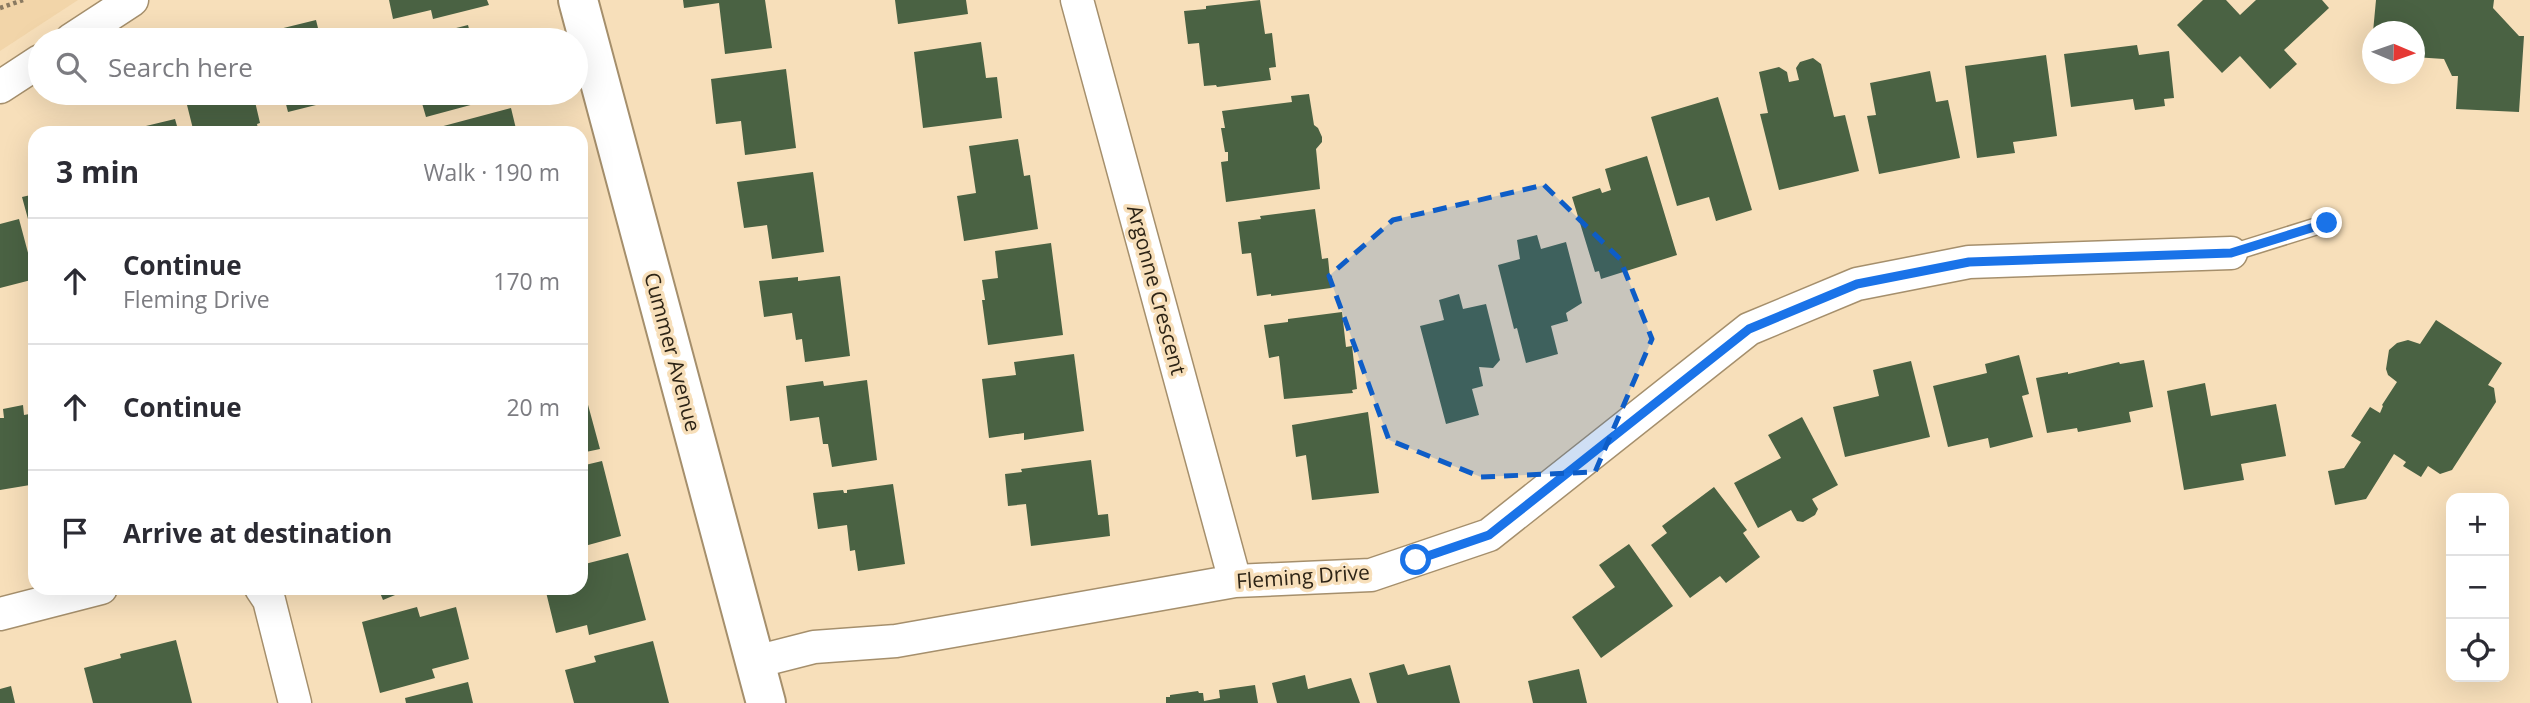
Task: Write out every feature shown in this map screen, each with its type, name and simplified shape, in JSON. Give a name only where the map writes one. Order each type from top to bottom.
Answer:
[{"type":"street","points":[[89,28],[132,0]]},
{"type":"street","name":"Cummer Avenue","points":[[578,0],[585,28]]},
{"type":"street","name":"Argonne Crescent","points":[[1077,0],[1235,581]]},
{"type":"street","name":"Cummer Avenue","points":[[588,37],[766,703]]},
{"type":"street","points":[[0,88],[28,69]]},
{"type":"street","name":"Fleming Drive","points":[[755,662],[814,647],[897,641],[1235,581],[1371,575],[1489,535],[1749,329],[1857,284],[1969,262],[2231,253]]},
{"type":"street","points":[[0,614],[75,595]]},
{"type":"street","points":[[266,595],[295,703]]},
{"type":"lane","points":[[2231,253],[2327,223]]},
{"type":"path","points":[[0,8],[23,0]]},
{"type":"highlighted area","points":[[1544,185],[1620,259],[1652,339],[1595,472],[1481,477],[1389,440],[1329,276],[1393,220]]},
{"type":"shaded area","points":[[0,0],[78,0],[35,28],[28,28],[28,33],[0,51]]},
{"type":"building","points":[[389,0],[487,0],[489,5],[433,19],[431,10],[393,19]]},
{"type":"building","points":[[683,0],[765,0],[772,48],[725,54],[719,3],[684,8]]},
{"type":"building","points":[[895,0],[966,0],[968,14],[898,24]]},
{"type":"building","points":[[1260,0],[1265,34],[1272,33],[1276,67],[1269,68],[1271,80],[1217,87],[1204,86],[1199,43],[1188,44],[1184,11]]},
{"type":"building","points":[[2203,0],[2226,0],[2240,15],[2256,0],[2322,0],[2329,8],[2284,50],[2297,64],[2270,89],[2240,56],[2222,73],[2177,25]]},
{"type":"building","points":[[2376,0],[2494,0],[2493,8],[2519,36],[2524,36],[2519,112],[2456,109],[2458,76],[2452,76],[2444,59],[2425,58],[2425,21],[2374,21]]},
{"type":"building","points":[[316,20],[318,28],[283,28]]},
{"type":"building","points":[[981,42],[986,78],[997,77],[1002,118],[923,128],[914,52]]},
{"type":"building","points":[[2137,45],[2139,55],[2169,51],[2174,98],[2164,99],[2165,106],[2135,110],[2133,99],[2071,107],[2064,54]]},
{"type":"building","points":[[2046,55],[2057,136],[2013,142],[2015,153],[1977,158],[1965,66]]},
{"type":"building","points":[[1813,58],[1821,64],[1834,117],[1845,115],[1859,171],[1779,190],[1760,114],[1768,113],[1759,72],[1779,67],[1787,72],[1789,82],[1799,80],[1796,68],[1800,62]]},
{"type":"building","points":[[786,69],[796,148],[745,155],[741,121],[716,124],[711,79]]},
{"type":"building","points":[[1930,71],[1936,102],[1948,100],[1960,158],[1879,174],[1867,116],[1876,115],[1870,83]]},
{"type":"building","points":[[1309,94],[1314,125],[1322,137],[1322,142],[1316,149],[1320,189],[1226,202],[1221,162],[1228,161],[1228,152],[1225,152],[1221,128],[1225,128],[1222,111],[1292,102],[1291,96]]},
{"type":"building","points":[[1718,97],[1752,210],[1716,221],[1709,197],[1677,206],[1651,117]]},
{"type":"building","points":[[187,105],[256,105],[260,123],[257,126],[192,126]]},
{"type":"building","points":[[286,105],[316,105],[288,112]]},
{"type":"building","points":[[422,105],[471,105],[426,117]]},
{"type":"building","points":[[511,108],[515,126],[444,126]]},
{"type":"building","points":[[175,119],[177,126],[146,126]]},
{"type":"building","points":[[1018,139],[1024,176],[1030,175],[1038,229],[964,241],[957,196],[976,193],[969,146]]},
{"type":"building","points":[[1647,156],[1677,255],[1601,279],[1599,271],[1595,272],[1572,197],[1600,188],[1602,193],[1611,190],[1605,169]]},
{"type":"building","points":[[813,172],[824,252],[772,259],[767,225],[744,228],[737,182]]},
{"type":"building","points":[[28,196],[28,219],[22,197]]},
{"type":"building","points":[[1315,209],[1322,259],[1328,258],[1331,288],[1257,296],[1251,253],[1242,254],[1238,222],[1261,219],[1260,216]]},
{"type":"building","points":[[19,219],[28,253],[28,281],[0,288],[0,224]]},
{"type":"building","points":[[1537,235],[1541,249],[1566,242],[1582,303],[1566,313],[1568,321],[1551,326],[1558,354],[1526,363],[1517,328],[1514,329],[1498,265],[1520,259],[1517,240]]},
{"type":"building","points":[[1051,243],[1063,335],[988,345],[982,280],[998,278],[995,251]]},
{"type":"building","points":[[840,276],[850,356],[805,362],[802,339],[796,340],[792,313],[764,317],[759,281],[798,277],[798,281]]},
{"type":"building","points":[[1459,294],[1463,309],[1486,304],[1500,360],[1493,368],[1479,367],[1483,386],[1472,389],[1479,415],[1446,424],[1420,326],[1444,320],[1439,300]]},
{"type":"building","points":[[1342,312],[1346,347],[1352,346],[1357,389],[1352,390],[1353,393],[1284,399],[1279,356],[1269,358],[1264,325]]},
{"type":"building","points":[[2436,320],[2502,363],[2488,385],[2494,388],[2496,402],[2452,470],[2440,474],[2428,466],[2421,477],[2403,466],[2406,462],[2394,454],[2366,499],[2335,505],[2328,471],[2344,468],[2361,442],[2351,436],[2370,407],[2380,413],[2397,382],[2388,375],[2386,369],[2389,350],[2397,343],[2408,340],[2420,344]]},
{"type":"building","points":[[1074,354],[1084,431],[1024,440],[1024,433],[989,438],[982,379],[1016,375],[1014,362]]},
{"type":"building","points":[[2019,355],[2029,394],[2022,396],[2033,437],[1990,448],[1988,438],[1948,447],[1933,386],[1987,373],[1985,364]]},
{"type":"building","points":[[2144,360],[2153,407],[2129,412],[2131,422],[2078,432],[2077,428],[2047,433],[2036,378],[2068,374],[2119,362]]},
{"type":"building","points":[[1911,361],[1930,437],[1845,457],[1833,407],[1879,396],[1873,370]]},
{"type":"building","points":[[867,380],[877,460],[832,467],[828,444],[823,444],[819,417],[790,421],[786,386],[823,381],[824,386]]},
{"type":"building","points":[[2205,383],[2211,416],[2276,404],[2286,456],[2241,464],[2244,480],[2184,490],[2167,391]]},
{"type":"building","points":[[23,405],[24,415],[28,414],[28,485],[0,490],[0,418],[4,418],[3,409]]},
{"type":"building","points":[[588,405],[600,449],[588,452]]},
{"type":"building","points":[[1368,412],[1379,493],[1312,500],[1306,455],[1296,457],[1292,425]]},
{"type":"building","points":[[1802,417],[1838,485],[1812,499],[1818,509],[1815,515],[1803,522],[1797,521],[1791,510],[1758,528],[1734,483],[1781,458],[1768,435]]},
{"type":"building","points":[[1091,460],[1098,515],[1108,514],[1110,536],[1031,546],[1026,504],[1008,506],[1005,474],[1022,472],[1021,469]]},
{"type":"building","points":[[602,461],[621,536],[588,545],[588,464]]},
{"type":"building","points":[[893,484],[905,564],[858,571],[855,550],[850,551],[847,525],[818,529],[813,493],[843,490],[847,493],[847,490]]},
{"type":"building","points":[[1714,487],[1747,530],[1743,533],[1760,557],[1726,583],[1720,576],[1690,598],[1651,545],[1667,533],[1662,526]]},
{"type":"building","points":[[1629,544],[1673,606],[1601,658],[1572,617],[1615,587],[1599,565]]},
{"type":"building","points":[[628,553],[646,620],[589,635],[587,625],[556,633],[547,595],[588,595],[588,563]]},
{"type":"building","points":[[381,595],[395,595],[383,600]]},
{"type":"building","points":[[417,607],[420,617],[456,607],[469,659],[432,669],[435,678],[380,693],[362,622]]},
{"type":"building","points":[[176,640],[192,703],[93,703],[84,668],[121,658],[120,654]]},
{"type":"building","points":[[653,641],[669,703],[574,703],[565,670],[596,662],[594,656]]},
{"type":"building","points":[[1404,664],[1408,675],[1450,665],[1460,703],[1377,703],[1369,673]]},
{"type":"building","points":[[1579,669],[1587,703],[1533,703],[1528,681]]},
{"type":"building","points":[[1305,675],[1308,689],[1351,678],[1360,703],[1277,703],[1272,683]]},
{"type":"building","points":[[468,682],[473,703],[406,703],[405,698]]},
{"type":"building","points":[[1255,685],[1258,703],[1166,703],[1166,697],[1170,695],[1198,691],[1203,693],[1204,701],[1220,698],[1219,690]]},
{"type":"building","points":[[11,686],[15,703],[0,703],[0,689]]},
{"type":"route","points":[[1416,560],[1489,535],[1749,329],[1857,284],[1969,262],[2231,253],[2327,223]]}]
